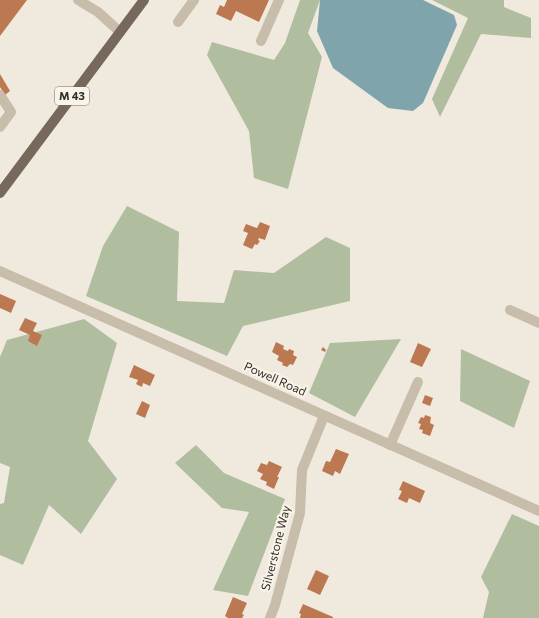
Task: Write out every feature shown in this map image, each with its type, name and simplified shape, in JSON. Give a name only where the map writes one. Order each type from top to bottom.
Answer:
[{"type":"main road","name":"M 43","points":[[0,193],[144,0]]},
{"type":"street","points":[[78,0],[98,12],[120,32]]},
{"type":"street","points":[[178,22],[194,0]]},
{"type":"street","points":[[261,41],[279,0]]},
{"type":"street","points":[[0,95],[11,112],[0,127]]},
{"type":"street","name":"Powell Road","points":[[0,271],[539,511]]},
{"type":"street","points":[[510,310],[539,323]]},
{"type":"street","points":[[390,445],[418,382]]},
{"type":"street","name":"Silverstone Way","points":[[270,618],[275,605],[300,513],[302,470],[324,416]]},
{"type":"green space","points":[[300,0],[320,0],[308,33],[322,57],[288,189],[254,178],[249,131],[207,55],[212,42],[274,60],[285,43]]},
{"type":"green space","points":[[432,0],[504,0],[504,7],[531,18],[531,38],[481,34],[440,117],[432,99],[468,18]]},
{"type":"green space","points":[[127,206],[179,232],[177,301],[224,303],[234,270],[274,273],[326,237],[350,248],[350,301],[243,326],[227,356],[86,296],[103,246]]},
{"type":"green space","points":[[84,319],[117,343],[88,441],[117,479],[81,534],[49,505],[23,565],[0,555],[0,504],[4,503],[10,467],[0,463],[0,357],[7,340]]},
{"type":"green space","points":[[401,339],[355,417],[309,393],[330,343]]},
{"type":"green space","points":[[461,349],[530,381],[514,428],[460,401]]},
{"type":"green space","points":[[196,445],[224,473],[285,499],[248,596],[213,590],[249,512],[222,508],[175,463]]},
{"type":"green space","points":[[512,514],[539,526],[539,618],[483,618],[489,592],[481,577]]},
{"type":"water","points":[[320,0],[423,0],[454,15],[457,25],[423,103],[413,111],[388,108],[333,68],[317,31]]},
{"type":"building","points":[[0,0],[27,0],[0,36]]},
{"type":"building","points":[[227,0],[269,0],[259,22],[236,11],[231,21],[216,14],[220,5],[224,7]]},
{"type":"building","points":[[0,74],[10,91],[5,95],[0,87]]},
{"type":"building","points":[[260,222],[270,226],[265,240],[259,238],[258,240],[260,241],[257,245],[255,244],[252,249],[243,245],[248,233],[243,231],[246,224],[257,228]]},
{"type":"building","points":[[0,294],[16,301],[11,313],[0,308]]},
{"type":"building","points":[[25,318],[37,323],[33,331],[42,335],[37,346],[28,341],[30,335],[19,330]]},
{"type":"building","points":[[276,342],[284,346],[283,349],[294,351],[293,355],[297,357],[293,365],[290,364],[287,367],[282,365],[283,363],[277,360],[279,356],[272,352]]},
{"type":"building","points":[[418,343],[431,349],[422,367],[410,362]]},
{"type":"building","points":[[323,347],[326,350],[325,352],[321,350]]},
{"type":"building","points":[[134,365],[155,375],[150,386],[143,383],[142,387],[136,384],[138,380],[129,377]]},
{"type":"building","points":[[425,395],[433,398],[430,406],[422,403]]},
{"type":"building","points":[[142,401],[150,405],[145,418],[136,414]]},
{"type":"building","points":[[425,415],[431,417],[430,423],[434,425],[430,436],[422,433],[423,430],[419,429],[421,424],[418,423],[421,417],[424,418]]},
{"type":"building","points":[[336,449],[349,454],[340,474],[335,471],[333,476],[322,471],[326,461],[330,462]]},
{"type":"building","points":[[269,461],[282,467],[277,477],[279,477],[274,489],[266,485],[267,482],[260,479],[263,474],[257,471],[261,463],[267,465]]},
{"type":"building","points":[[403,481],[425,491],[420,503],[409,498],[407,503],[398,499],[402,491],[399,490]]},
{"type":"building","points":[[316,570],[329,576],[320,595],[307,589]]},
{"type":"building","points":[[233,597],[247,603],[242,614],[244,615],[242,618],[228,618],[225,616]]},
{"type":"building","points":[[303,604],[333,618],[300,618],[301,614],[299,613]]}]
